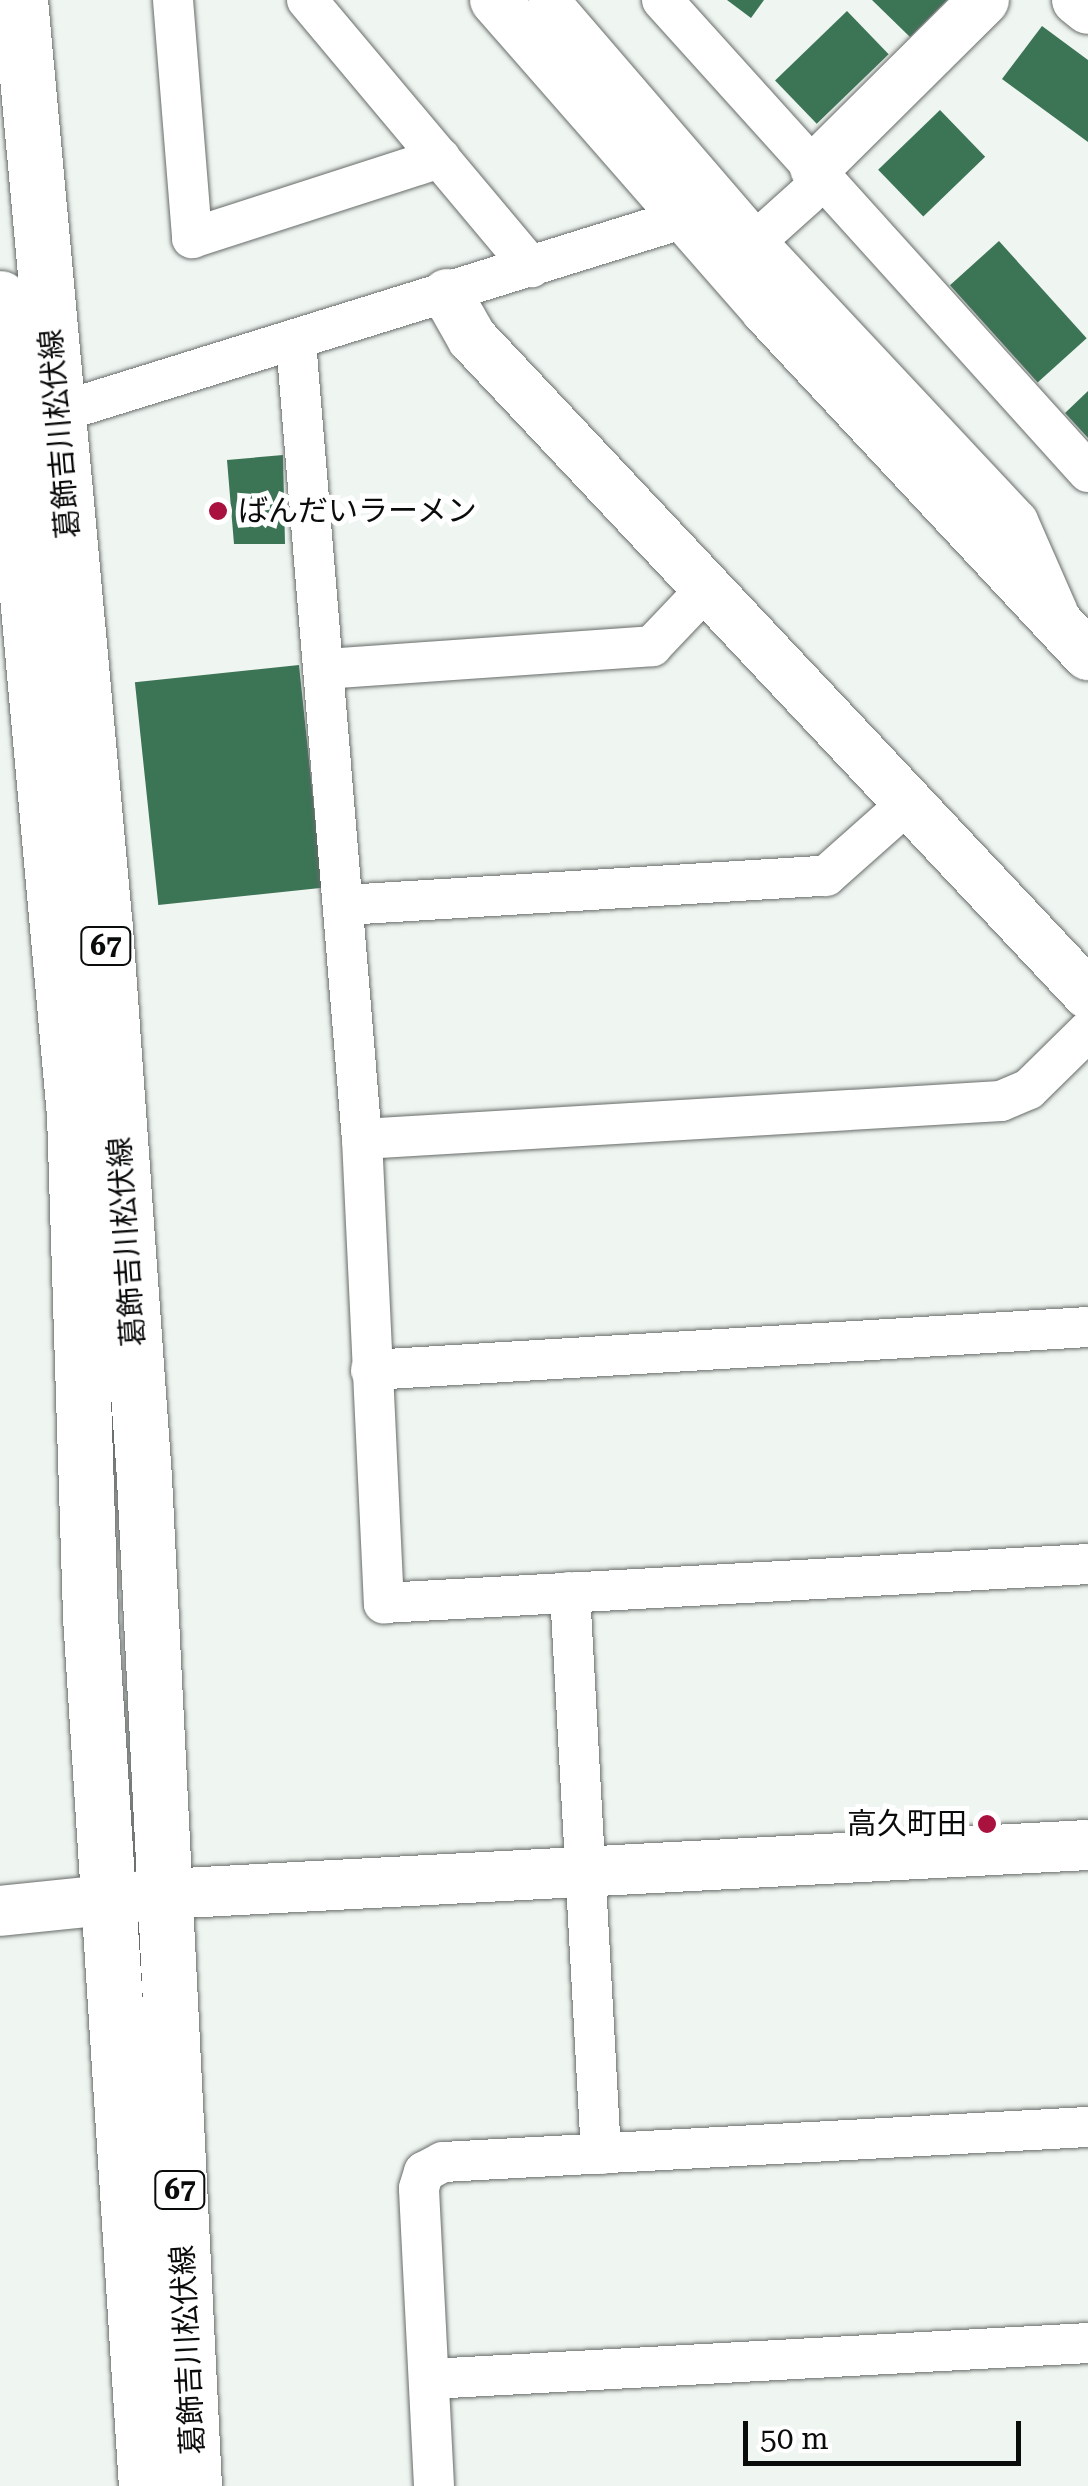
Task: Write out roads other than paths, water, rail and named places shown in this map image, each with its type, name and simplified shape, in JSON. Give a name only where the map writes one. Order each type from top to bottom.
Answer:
[{"type":"main road","name":"葛飾吉川松伏線","points":[[20,0],[24,425],[74,1114],[90,1616],[146,2486]]},
{"type":"main road","name":"葛飾吉川松伏線","points":[[0,298],[24,425],[120,1139],[165,1894],[194,2486]]},
{"type":"street","points":[[173,0],[192,238],[440,158]]},
{"type":"street","points":[[307,0],[531,266]]},
{"type":"street","points":[[495,0],[688,218],[1078,645]]},
{"type":"street","points":[[549,0],[756,242],[1018,521],[1078,645]]},
{"type":"street","points":[[662,0],[811,182],[1088,472]]},
{"type":"street","points":[[756,242],[984,0]]},
{"type":"street","points":[[1077,0],[1088,9]]},
{"type":"street","points":[[24,425],[688,218]]},
{"type":"street","points":[[447,294],[472,338],[1088,994]]},
{"type":"street","points":[[296,342],[362,1139],[384,1603],[1088,1564]]},
{"type":"street","points":[[325,669],[652,646],[706,588]]},
{"type":"street","points":[[344,905],[826,876],[907,804]]},
{"type":"street","points":[[362,1139],[1001,1101],[1029,1090],[1088,1031]]},
{"type":"street","points":[[371,1370],[1088,1328]]},
{"type":"street","points":[[570,1592],[601,2154]]},
{"type":"street","points":[[0,1911],[165,1894],[1088,1845]]},
{"type":"street","points":[[434,2486],[424,2172],[443,2162],[1088,2127]]},
{"type":"street","points":[[430,2379],[1088,2342]]},
{"type":"place","name":"ばんだいラーメン","points":[[218,511]]},
{"type":"place","name":"高久町田","points":[[987,1824]]}]
